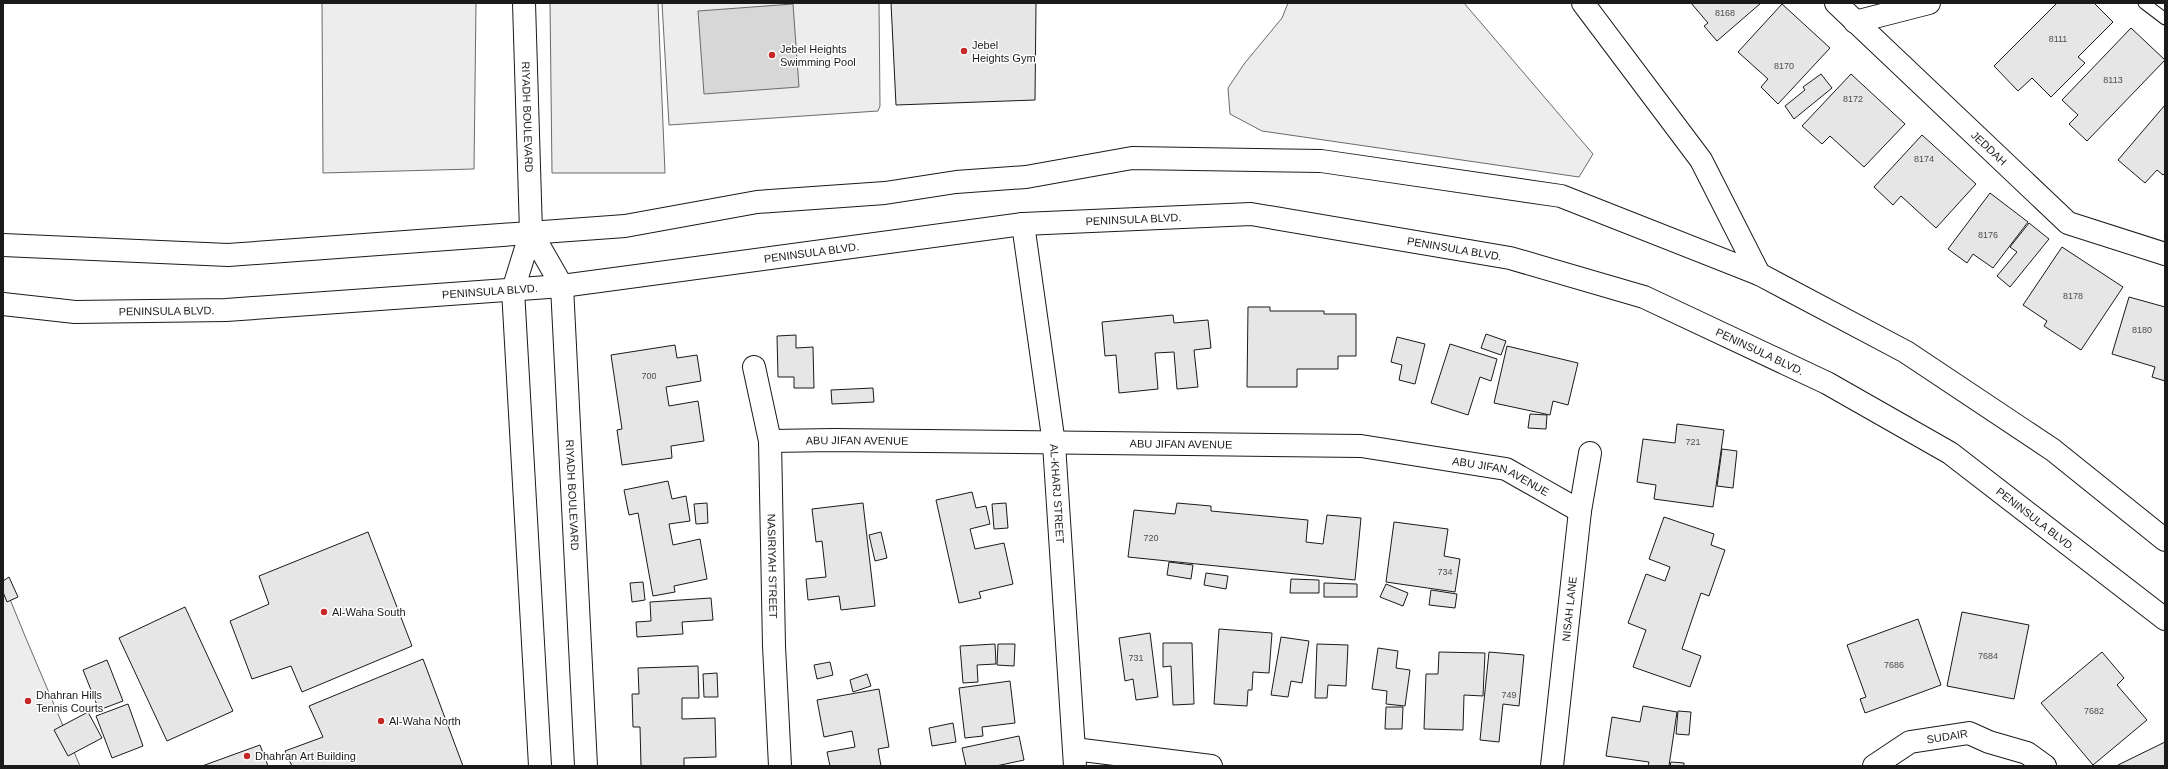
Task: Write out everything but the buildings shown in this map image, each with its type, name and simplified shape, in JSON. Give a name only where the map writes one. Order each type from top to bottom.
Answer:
[{"type":"main road","name":"RIYADH BOULEVARD","points":[[524,3],[530,232],[514,290],[540,766]]},
{"type":"main road","points":[[1583,3],[1701,160],[1760,274]]},
{"type":"main road","name":"JEDDAH","points":[[1836,3],[2068,223],[2165,254]]},
{"type":"main road","points":[[1855,22],[1929,3]]},
{"type":"main road","points":[[3,245],[228,255],[625,226],[757,202],[885,193],[956,182],[1026,177],[1132,158],[1321,161],[1561,196],[1760,274],[1906,352],[2053,450],[2165,540]]},
{"type":"main road","name":"PENINSULA BLVD.","points":[[3,304],[75,312],[226,310],[514,290],[562,286],[1023,224],[1251,214],[1510,258],[1644,297],[1827,383],[1950,453],[2165,619]]},
{"type":"main road","name":"AL-KHARJ STREET","points":[[1023,224],[1054,444],[1074,757]]},
{"type":"main road","name":"RIYADH BOULEVARD","points":[[530,232],[562,286],[586,766]]},
{"type":"main road","name":"NASIRIYAH STREET","points":[[754,367],[770,442],[774,646],[780,766]]},
{"type":"main road","name":"ABU JIFAN AVENUE","points":[[770,442],[834,440],[1054,444],[1360,446],[1506,469],[1580,510]]},
{"type":"main road","name":"NISAH LANE","points":[[1552,766],[1580,510],[1590,452]]},
{"type":"main road","name":"SUDAIR","points":[[1874,766],[1910,742],[1969,733],[1989,742],[2027,753],[2045,766]]},
{"type":"main road","points":[[1074,757],[1211,766]]},
{"type":"lane","points":[[2144,3],[2165,19]]},
{"type":"shaded area","points":[[322,3],[476,3],[474,169],[323,173]]},
{"type":"shaded area","points":[[550,3],[658,3],[665,173],[552,173]]},
{"type":"shaded area","name":"Jebel Heights Swimming Pool","points":[[662,3],[879,3],[880,106],[878,111],[669,125]]},
{"type":"shaded area","points":[[1288,3],[1464,3],[1593,154],[1579,177],[1262,131],[1230,114],[1228,88],[1244,64],[1282,18]]},
{"type":"shaded area","name":"Jebel Heights Swimming Pool","points":[[793,4],[799,87],[704,94],[698,11]]},
{"type":"shaded area","name":"Dhahran Hills Tennis Courts","points":[[3,582],[25,636],[80,766],[3,766]]},
{"type":"place","name":"Jebel Heights Gym","points":[[964,51]]},
{"type":"place","name":"Jebel Heights Swimming Pool","points":[[772,55]]},
{"type":"place","name":"Al-Waha South","points":[[324,612]]},
{"type":"place","name":"Dhahran Hills Tennis Courts","points":[[28,701]]},
{"type":"place","name":"Al-Waha North","points":[[381,721]]},
{"type":"place","name":"Dhahran Art Building","points":[[247,756]]}]
